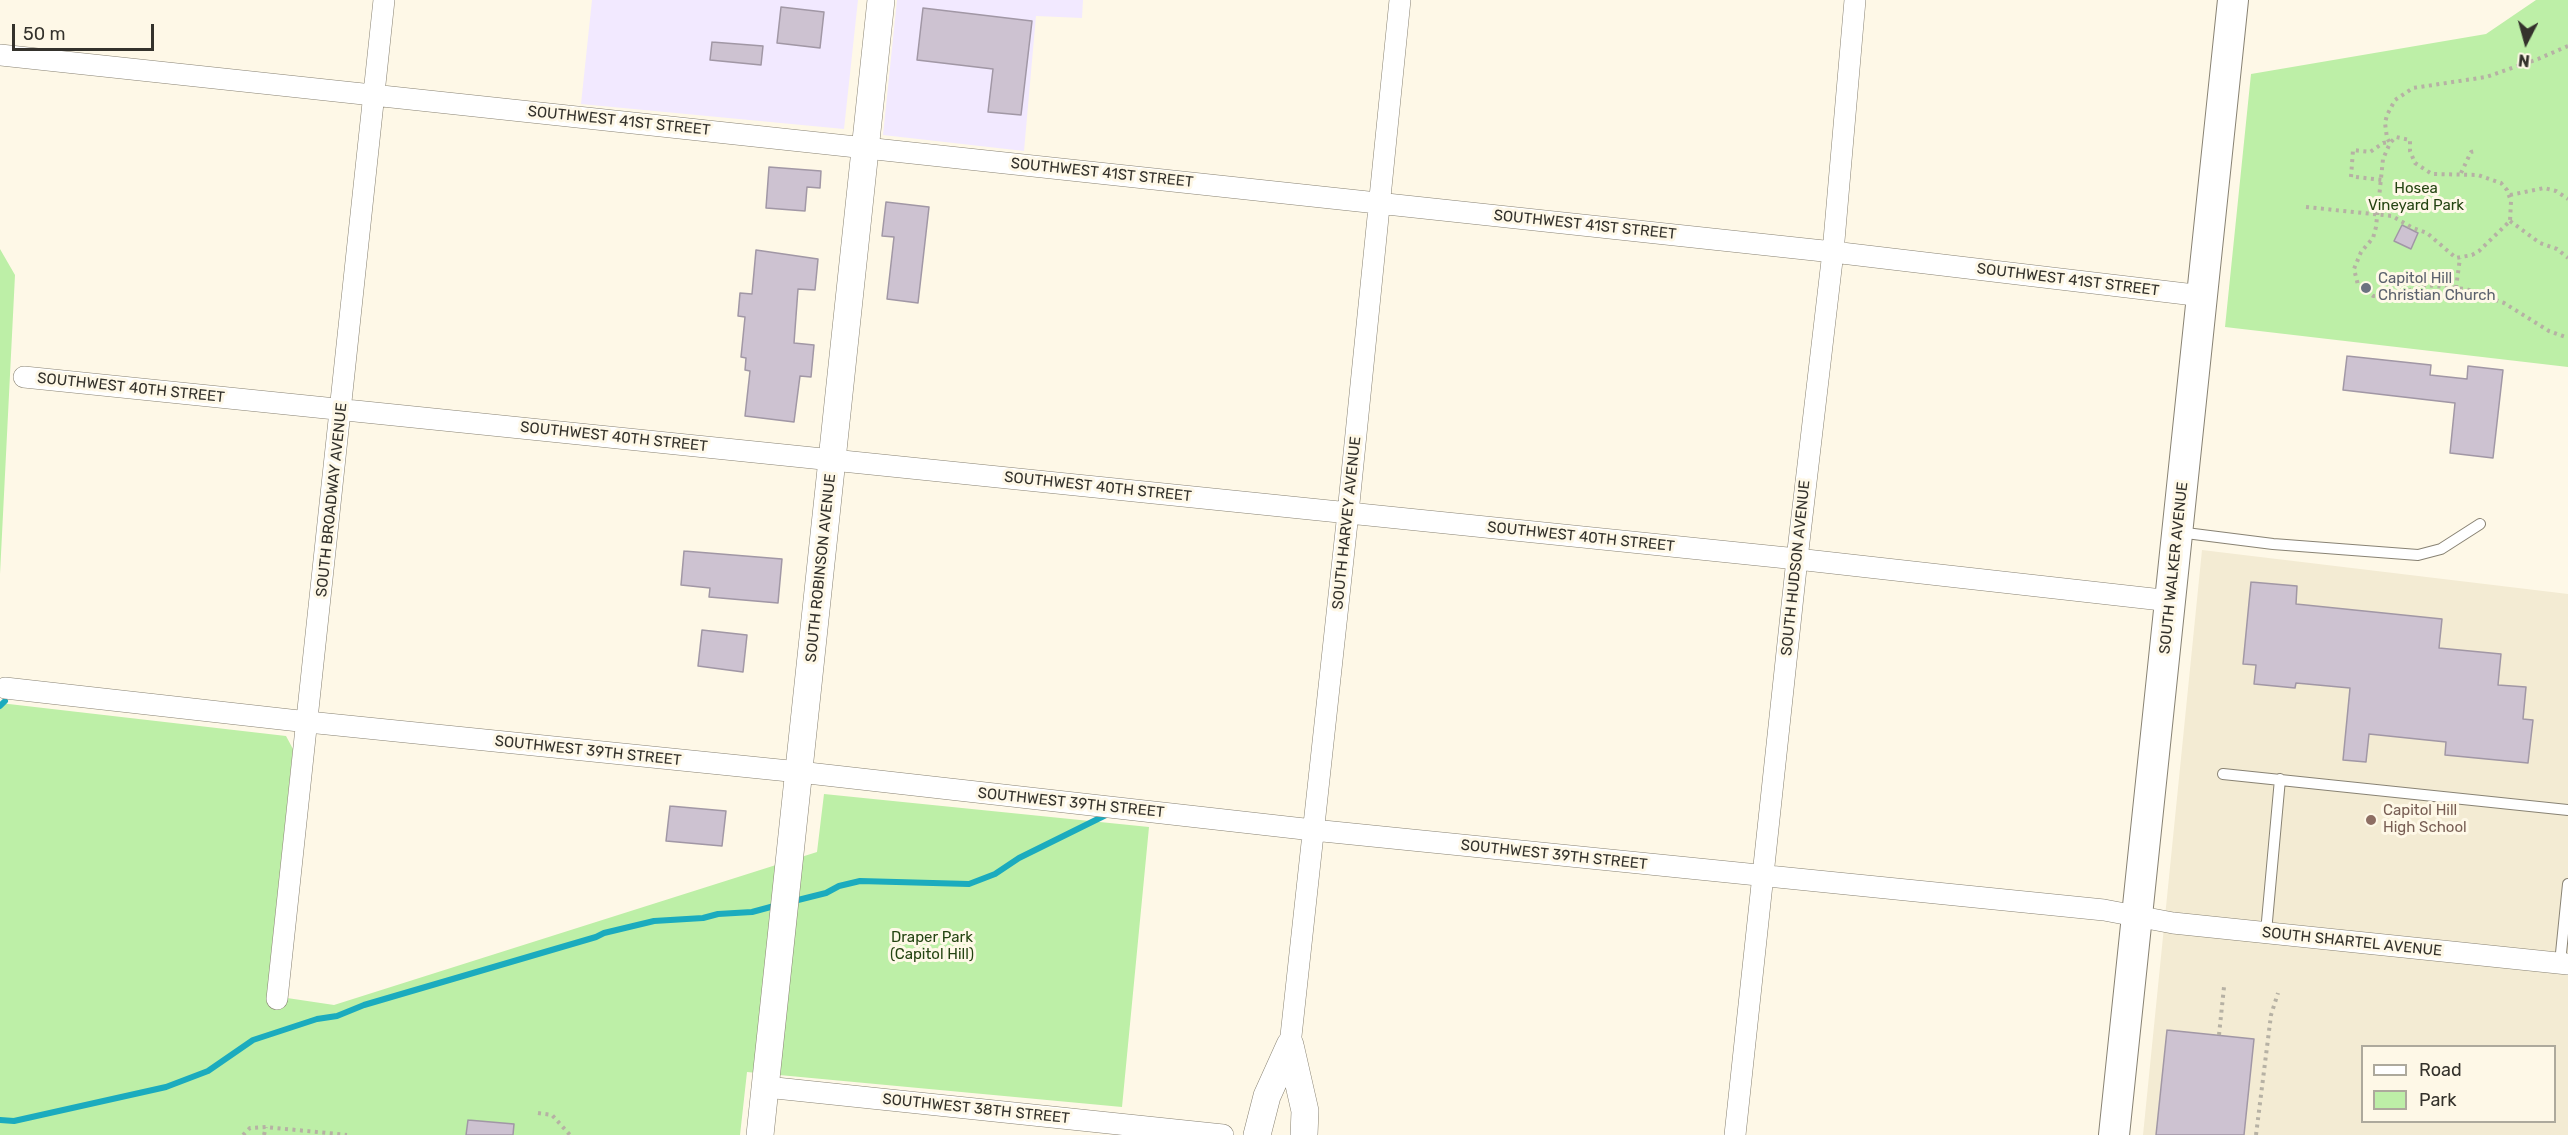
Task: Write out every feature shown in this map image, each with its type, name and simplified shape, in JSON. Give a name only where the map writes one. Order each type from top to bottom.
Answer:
[{"type":"main road","name":"SOUTH WALKER AVENUE","points":[[2114,1135],[2204,296],[2233,0]]},
{"type":"street","name":"SOUTH BROADWAY AVENUE","points":[[277,999],[384,0]]},
{"type":"street","name":"SOUTH ROBINSON AVENUE","points":[[760,1135],[881,0]]},
{"type":"street","name":"SOUTH HARVEY AVENUE","points":[[1257,1135],[1267,1095],[1290,1045],[1348,513],[1400,0]]},
{"type":"street","name":"SOUTH HUDSON AVENUE","points":[[1736,1135],[1797,559],[1833,252],[1855,0]]},
{"type":"street","name":"SOUTHWEST 41ST STREET","points":[[0,55],[1833,252],[2204,296]]},
{"type":"street","name":"SOUTHWEST 40TH STREET","points":[[24,377],[1797,559],[2171,601]]},
{"type":"street","name":"SOUTHWEST 39TH STREET","points":[[5,688],[308,722],[799,772],[1313,830],[2104,910],[2137,916]]},
{"type":"street","name":"SOUTH SHARTEL AVENUE","points":[[2137,916],[2173,923],[2564,963]]},
{"type":"street","name":"SOUTH HARVEY AVENUE","points":[[1290,1045],[1305,1111],[1304,1135]]},
{"type":"street","name":"SOUTHWEST 38TH STREET","points":[[766,1087],[1106,1129],[1222,1135]]},
{"type":"lane","points":[[2178,532],[2273,544],[2418,555],[2441,549],[2480,524]]},
{"type":"lane","points":[[2223,774],[2568,810]]},
{"type":"lane","points":[[2266,932],[2280,779]]},
{"type":"lane","points":[[2564,963],[2568,884]]},
{"type":"path","points":[[2390,143],[2385,130],[2386,115],[2402,93],[2424,85],[2448,84],[2502,72],[2568,46]]},
{"type":"path","points":[[2306,207],[2378,214],[2392,216],[2427,233],[2448,253],[2460,258],[2479,251],[2510,221],[2512,207],[2509,195],[2501,183],[2489,177],[2460,174],[2443,176],[2425,172],[2413,160],[2410,140],[2396,137],[2390,143],[2384,159],[2378,214],[2373,238],[2361,252],[2354,269],[2355,277],[2362,290],[2381,298],[2426,285],[2478,293],[2504,303],[2549,331],[2568,338]]},
{"type":"path","points":[[2351,177],[2353,150],[2370,152],[2383,142],[2390,143]]},
{"type":"path","points":[[2460,174],[2471,152],[2476,151]]},
{"type":"path","points":[[2356,177],[2382,180]]},
{"type":"path","points":[[2509,195],[2544,188],[2556,191],[2568,199]]},
{"type":"path","points":[[2510,221],[2540,243],[2557,249],[2568,258]]},
{"type":"path","points":[[2457,288],[2460,258]]},
{"type":"path","points":[[2219,1035],[2224,987]]},
{"type":"path","points":[[2256,1135],[2271,1015],[2278,993]]},
{"type":"path","points":[[538,1113],[552,1115],[570,1135]]},
{"type":"path","points":[[264,1135],[266,1127]]},
{"type":"path","points":[[243,1135],[250,1128],[266,1127],[347,1135]]},
{"type":"shaded area","points":[[592,0],[858,0],[844,129],[581,104]]},
{"type":"shaded area","points":[[897,0],[1083,0],[1082,18],[1036,16],[1024,151],[883,135]]},
{"type":"shaded area","name":"Capitol Hill High School","points":[[2202,550],[2568,594],[2568,1135],[2143,1135]]},
{"type":"green space","name":"Hosea Vineyard Park","points":[[2536,0],[2568,0],[2568,367],[2225,327],[2251,74],[2486,34]]},
{"type":"green space","points":[[0,249],[15,275],[0,574]]},
{"type":"green space","name":"Draper Park (Capitol Hill)","points":[[0,703],[286,736],[293,749],[267,995],[334,1005],[817,852],[824,794],[1149,827],[1122,1107],[747,1072],[740,1135],[0,1135]]},
{"type":"building","points":[[781,7],[824,12],[820,48],[777,43]]},
{"type":"building","points":[[923,8],[1032,21],[1021,115],[988,112],[993,69],[917,60]]},
{"type":"building","points":[[712,42],[763,46],[761,65],[710,60]]},
{"type":"building","points":[[769,167],[821,171],[820,188],[807,187],[805,211],[766,208]]},
{"type":"building","points":[[886,202],[929,207],[918,303],[887,299],[894,237],[882,236]]},
{"type":"building","points":[[2402,225],[2418,233],[2411,249],[2394,241]]},
{"type":"building","points":[[756,250],[818,259],[815,290],[798,289],[794,343],[814,345],[811,377],[800,376],[794,422],[745,416],[750,371],[745,370],[746,358],[741,357],[745,317],[738,316],[740,293],[752,294]]},
{"type":"building","points":[[2347,356],[2431,365],[2430,375],[2467,379],[2468,366],[2503,370],[2493,458],[2450,453],[2455,403],[2343,390]]},
{"type":"building","points":[[684,551],[782,559],[778,603],[709,597],[710,588],[681,585]]},
{"type":"building","points":[[2251,582],[2297,586],[2296,604],[2442,619],[2439,648],[2501,654],[2498,685],[2526,687],[2523,719],[2533,720],[2528,763],[2445,755],[2446,742],[2369,734],[2366,762],[2343,760],[2350,688],[2296,683],[2295,688],[2254,684],[2256,665],[2243,664]]},
{"type":"building","points":[[702,630],[747,635],[743,672],[698,666]]},
{"type":"building","points":[[670,806],[726,811],[722,846],[666,841]]},
{"type":"building","points":[[2167,1030],[2254,1039],[2244,1135],[2156,1135]]},
{"type":"building","points":[[468,1120],[514,1124],[513,1135],[466,1135]]},
{"type":"waterway","points":[[0,706],[5,701]]},
{"type":"waterway","points":[[794,901],[860,881],[969,884],[995,874],[1019,858],[1108,814]]},
{"type":"waterway","points":[[0,1120],[14,1121],[166,1087],[208,1071],[253,1040],[604,933],[654,921],[752,912],[778,905]]},
{"type":"place","name":"Capitol Hill Christian Church","points":[[2366,288]]},
{"type":"place","name":"Capitol Hill High School","points":[[2371,820]]}]
